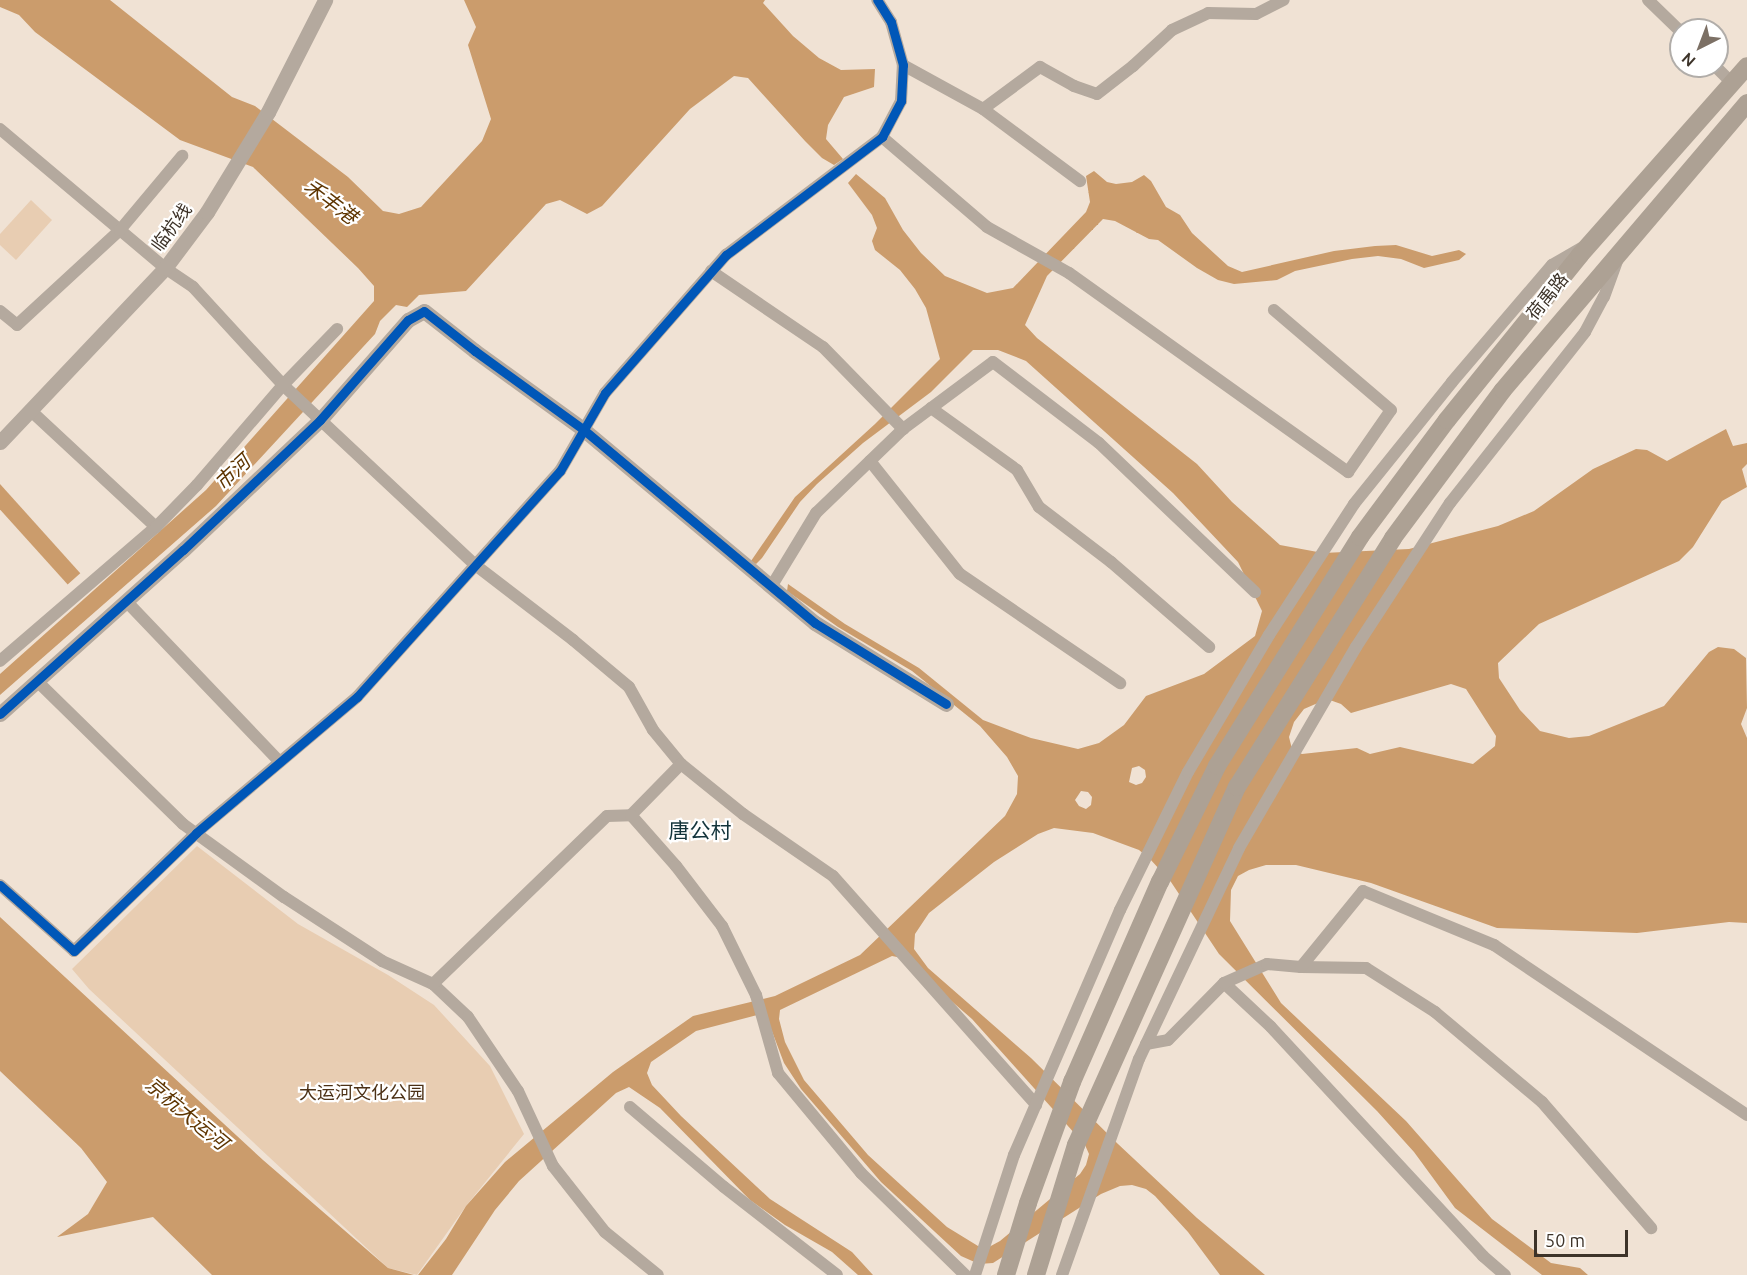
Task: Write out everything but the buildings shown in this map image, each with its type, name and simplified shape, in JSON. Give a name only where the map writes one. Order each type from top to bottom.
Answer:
[{"type":"main road","name":"荷禹路","points":[[1006,1275],[1056,1122],[1160,882],[1217,766],[1360,537],[1447,420],[1592,241],[1747,66]]},
{"type":"main road","name":"荷禹路","points":[[1036,1275],[1076,1145],[1237,787],[1393,538],[1503,390],[1747,103]]},
{"type":"street","name":"临杭线","points":[[0,442],[165,268],[207,212],[268,112],[325,0]]},
{"type":"street","points":[[0,885],[74,951],[196,833],[357,697],[474,564],[560,471],[605,393],[726,255],[882,137],[901,101],[903,65],[891,22],[877,0]]},
{"type":"street","points":[[983,109],[1040,67],[1074,86],[1097,94],[1133,66],[1172,30],[1208,13],[1256,14],[1284,0]]},
{"type":"street","points":[[1648,0],[1669,20]]},
{"type":"street","points":[[903,65],[983,109],[1080,181]]},
{"type":"street","points":[[1727,78],[1732,83]]},
{"type":"street","points":[[0,129],[165,268],[193,287],[284,386],[474,564],[573,640],[629,687],[654,730],[681,764],[743,814],[833,876],[894,946],[1038,1100]]},
{"type":"street","points":[[882,137],[987,227],[1069,273],[1348,472],[1391,410],[1274,310]]},
{"type":"street","points":[[0,311],[17,325],[120,230],[183,156]]},
{"type":"street","points":[[975,1275],[1014,1155],[1132,886],[1194,763],[1269,635],[1354,504],[1452,382],[1552,266],[1592,241]]},
{"type":"street","points":[[1062,1275],[1115,1120],[1146,1044],[1239,848],[1356,647],[1450,503],[1585,332],[1604,297],[1621,250]]},
{"type":"street","points":[[711,272],[823,347],[903,429]]},
{"type":"street","points":[[0,714],[127,602],[320,420],[408,320],[424,311],[584,430],[815,624],[946,704]]},
{"type":"street","points":[[2,655],[156,527],[197,485],[337,329]]},
{"type":"street","points":[[771,587],[816,513],[903,429],[993,362],[1099,443],[1255,592]]},
{"type":"street","points":[[931,408],[1017,470],[1039,507],[1111,562],[1209,647]]},
{"type":"street","points":[[30,410],[156,527]]},
{"type":"street","points":[[870,461],[960,574],[1120,682]]},
{"type":"street","points":[[127,602],[280,762]]},
{"type":"street","points":[[38,682],[132,776],[196,833],[284,897],[381,961],[433,984],[468,1017],[518,1091],[535,1132],[553,1166],[605,1232],[658,1275]]},
{"type":"street","points":[[433,984],[607,816],[631,815],[681,764]]},
{"type":"street","points":[[631,815],[676,866],[722,926],[756,995],[778,1073],[861,1173],[965,1275]]},
{"type":"street","points":[[1301,967],[1363,891],[1494,945],[1747,1115]]},
{"type":"street","points":[[1146,1044],[1168,1040],[1224,983],[1267,964],[1366,968],[1435,1012],[1542,1101],[1651,1228]]},
{"type":"street","points":[[1224,983],[1270,1026],[1475,1248],[1505,1275]]},
{"type":"street","points":[[630,1107],[724,1187],[837,1275]]},
{"type":"green space","points":[[31,200],[52,220],[16,260],[0,245],[0,234]]},
{"type":"green space","name":"大运河文化公园","points":[[197,846],[298,924],[388,975],[434,1005],[490,1066],[524,1134],[466,1206],[417,1275],[388,1268],[89,989],[72,969]]},
{"type":"water","points":[[0,0],[110,0],[232,97],[255,106],[348,177],[383,211],[399,214],[421,207],[482,141],[491,119],[468,45],[476,27],[464,0],[765,0],[763,3],[793,36],[819,58],[841,70],[875,69],[874,87],[844,97],[828,125],[826,139],[843,159],[834,165],[822,158],[805,141],[748,78],[734,76],[690,109],[602,206],[587,214],[560,200],[546,204],[466,291],[419,295],[407,307],[396,305],[380,321],[375,334],[216,506],[0,695],[0,674],[206,490],[374,301],[374,286],[253,167],[180,140],[35,32],[19,15],[0,7]]},
{"type":"water","points":[[1094,171],[1107,182],[1116,184],[1132,182],[1144,175],[1151,181],[1166,207],[1180,215],[1192,233],[1228,266],[1242,272],[1334,251],[1375,246],[1396,245],[1432,256],[1459,250],[1466,254],[1459,260],[1424,268],[1401,259],[1378,256],[1352,259],[1295,271],[1277,280],[1234,284],[1218,280],[1197,268],[1158,240],[1149,239],[1115,221],[1103,219],[1047,276],[1025,325],[1037,338],[1197,464],[1232,502],[1280,545],[1323,553],[1409,549],[1498,526],[1534,511],[1593,469],[1636,449],[1647,450],[1667,461],[1726,429],[1733,446],[1747,443],[1747,464],[1742,469],[1747,487],[1722,501],[1693,547],[1679,561],[1539,624],[1498,663],[1499,678],[1520,710],[1540,731],[1569,738],[1589,736],[1664,706],[1709,652],[1718,647],[1734,649],[1746,658],[1747,708],[1741,724],[1747,738],[1747,923],[1729,922],[1637,933],[1497,928],[1371,883],[1296,865],[1266,865],[1249,870],[1238,876],[1231,890],[1230,921],[1281,1003],[1406,1121],[1492,1219],[1551,1263],[1580,1268],[1588,1275],[1542,1275],[1455,1208],[1414,1152],[1377,1111],[1219,954],[1171,882],[1150,859],[1139,850],[1093,833],[1054,828],[1038,834],[994,862],[929,913],[915,934],[914,949],[928,968],[1031,1058],[1197,1218],[1265,1275],[1220,1275],[1188,1232],[1155,1196],[1146,1189],[1132,1185],[1120,1186],[1101,1194],[993,1263],[979,1264],[961,1256],[881,1182],[801,1089],[784,1063],[765,1013],[696,1031],[651,1062],[647,1073],[652,1085],[681,1116],[770,1199],[852,1252],[873,1275],[858,1275],[832,1252],[785,1225],[750,1200],[660,1108],[629,1087],[616,1093],[519,1181],[495,1210],[452,1275],[418,1275],[446,1239],[466,1206],[505,1162],[613,1072],[693,1016],[775,996],[860,955],[1005,816],[1017,794],[1018,776],[1007,757],[980,726],[912,671],[838,627],[787,591],[788,584],[845,624],[919,668],[983,720],[1031,738],[1078,749],[1099,743],[1124,725],[1146,696],[1204,674],[1255,636],[1262,611],[1238,562],[1173,493],[1026,361],[998,350],[973,350],[931,392],[863,443],[800,502],[762,558],[756,564],[751,561],[795,497],[875,424],[940,359],[926,308],[900,270],[875,250],[872,241],[877,228],[872,215],[848,183],[856,174],[885,198],[903,230],[921,253],[945,276],[987,293],[1013,288],[1086,212],[1090,202],[1086,176]],"holes":[[[1451,684],[1466,689],[1496,736],[1495,746],[1473,764],[1400,747],[1370,754],[1357,748],[1302,754],[1292,749],[1289,737],[1294,722],[1304,709],[1327,699],[1341,704],[1351,713]],[[1139,766],[1145,770],[1146,777],[1142,783],[1136,785],[1129,782],[1132,768]],[[1081,791],[1088,792],[1092,797],[1091,805],[1086,809],[1079,806],[1075,800]],[[892,956],[902,958],[972,1019],[1085,1145],[1089,1154],[1086,1165],[1080,1174],[1000,1241],[989,1247],[978,1246],[947,1227],[868,1155],[804,1080],[785,1042],[779,1019],[780,1010]]]},
{"type":"water","points":[[0,484],[80,573],[68,585],[0,509]]},
{"type":"water","name":"京杭大运河","points":[[0,917],[263,1160],[388,1268],[414,1275],[212,1275],[153,1217],[57,1237],[88,1214],[107,1182],[81,1148],[0,1071]]},
{"type":"cycle path","points":[[0,885],[74,951],[196,833],[357,697],[560,471],[605,393],[726,255],[882,137],[901,101],[903,65],[891,22],[877,0]]},
{"type":"cycle path","points":[[0,714],[183,550],[320,420],[408,320],[424,311],[584,430],[815,623],[946,704]]},
{"type":"district","name":"唐公村","points":[[700,830]]},
{"type":"water label","name":"禾丰港","points":[[331,201]]},
{"type":"water label","name":"市河","points":[[232,472]]}]
